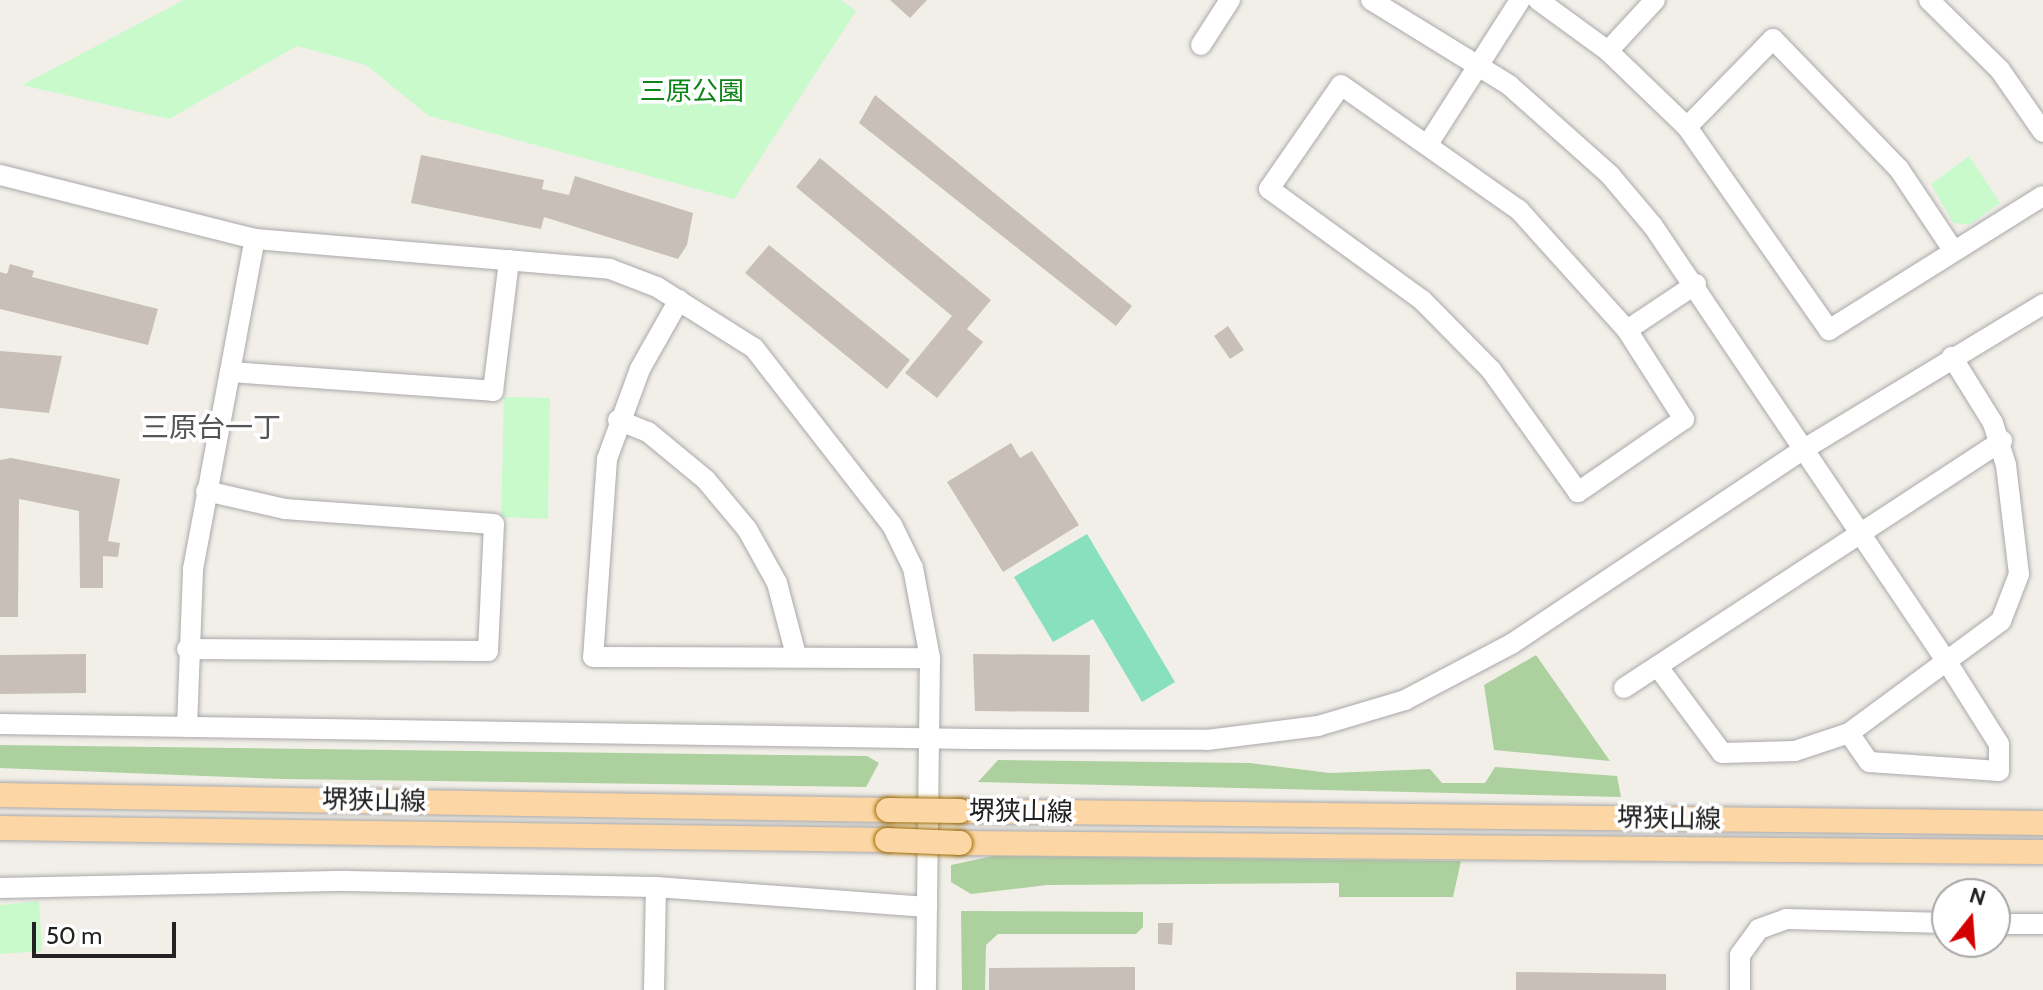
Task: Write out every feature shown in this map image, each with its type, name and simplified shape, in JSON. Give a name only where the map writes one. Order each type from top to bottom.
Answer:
[{"type":"main road","name":"堺狭山線","points":[[0,795],[960,811],[2037,823]]},
{"type":"main road","name":"堺狭山線","points":[[0,830],[960,843],[2043,852]]},
{"type":"street","points":[[1201,45],[1230,0]]},
{"type":"street","points":[[1371,0],[1478,65],[1610,175],[1696,284],[1949,665],[1999,744],[1999,771],[1869,762],[1849,733]]},
{"type":"street","points":[[1430,141],[1520,0]]},
{"type":"street","points":[[1538,0],[1608,51],[1687,127],[1829,330],[2043,196]]},
{"type":"street","points":[[1608,51],[1655,0]]},
{"type":"street","points":[[1929,0],[2000,70],[2043,132]]},
{"type":"street","points":[[1687,127],[1773,39],[1899,169],[1953,250]]},
{"type":"street","points":[[1341,85],[1430,141],[1519,210],[1627,330],[1684,419],[1578,492],[1491,370],[1422,300],[1269,189],[1341,85]]},
{"type":"street","points":[[0,175],[255,239],[395,256],[509,260],[610,269],[679,300],[754,348],[892,525],[913,568],[930,658],[926,990]]},
{"type":"street","points":[[187,727],[187,649],[206,491],[255,239]]},
{"type":"street","points":[[230,372],[493,391],[509,260]]},
{"type":"street","points":[[1627,330],[1696,284]]},
{"type":"street","points":[[679,300],[618,420],[601,511],[593,657],[796,655],[930,658]]},
{"type":"street","points":[[0,724],[930,738],[1266,735],[1405,700],[1513,643],[1804,449],[2043,304]]},
{"type":"street","points":[[1658,667],[1722,753],[1795,751],[1849,733],[1949,665],[2001,621],[2019,574],[2002,441],[1952,357]]},
{"type":"street","points":[[618,420],[648,432],[706,480],[747,529],[777,583],[796,655]]},
{"type":"street","points":[[1624,688],[2002,441]]},
{"type":"street","points":[[187,649],[488,651],[494,524],[285,509],[206,491]]},
{"type":"street","points":[[0,888],[300,881],[656,887],[927,907]]},
{"type":"street","points":[[654,990],[656,887]]},
{"type":"street","points":[[1740,990],[1740,955],[1759,929],[1786,919],[1931,923]]},
{"type":"street","points":[[2011,924],[2043,924]]},
{"type":"green space","name":"三原公園","points":[[184,0],[841,0],[856,11],[734,199],[429,116],[366,65],[297,46],[169,119],[22,85]]},
{"type":"green space","points":[[1969,156],[2000,203],[1969,225],[1953,223],[1931,184]]},
{"type":"green space","points":[[504,397],[550,398],[548,519],[501,517]]},
{"type":"green space","points":[[1087,534],[1175,682],[1142,702],[1093,619],[1053,642],[1014,577]]},
{"type":"green space","points":[[1536,655],[1610,761],[1494,750],[1484,685]]},
{"type":"green space","points":[[0,745],[867,756],[879,763],[866,787],[282,779],[0,768]]},
{"type":"green space","points":[[998,760],[1250,763],[1330,773],[1430,769],[1442,783],[1485,783],[1495,767],[1617,776],[1621,797],[978,782]]},
{"type":"green space","points":[[993,856],[1461,861],[1453,897],[1339,897],[1339,883],[1047,885],[971,894],[951,882],[951,865]]},
{"type":"green space","points":[[39,901],[42,951],[0,954],[0,905]]},
{"type":"green space","points":[[961,911],[1143,912],[1143,927],[1136,934],[998,934],[986,945],[985,990],[962,990]]},
{"type":"building","points":[[890,0],[927,0],[910,18]]},
{"type":"building","points":[[875,95],[1132,306],[1116,326],[859,123]]},
{"type":"building","points":[[421,155],[544,180],[542,189],[569,195],[575,176],[693,213],[687,245],[678,259],[544,217],[541,229],[411,203]]},
{"type":"building","points":[[820,158],[991,300],[967,329],[983,342],[937,398],[905,373],[952,316],[796,187]]},
{"type":"building","points":[[769,245],[910,360],[887,389],[745,273]]},
{"type":"building","points":[[10,264],[34,271],[32,277],[158,309],[148,345],[0,309],[0,272],[7,274]]},
{"type":"building","points":[[1228,326],[1244,350],[1230,359],[1214,336]]},
{"type":"building","points":[[0,351],[62,356],[49,413],[0,408]]},
{"type":"building","points":[[1011,443],[1020,458],[1032,451],[1079,525],[1003,572],[947,482]]},
{"type":"building","points":[[11,458],[120,479],[108,541],[120,543],[118,557],[103,556],[103,588],[80,588],[79,511],[19,499],[18,617],[0,617],[0,460]]},
{"type":"building","points":[[86,654],[86,693],[0,694],[0,655]]},
{"type":"building","points":[[973,654],[1090,655],[1089,712],[975,711]]},
{"type":"building","points":[[1158,923],[1173,923],[1172,945],[1158,944]]},
{"type":"building","points":[[1135,967],[1135,990],[989,990],[989,968]]},
{"type":"building","points":[[1516,972],[1666,974],[1666,990],[1516,990]]},
{"type":"district","name":"三原台一丁","points":[[211,427]]}]
